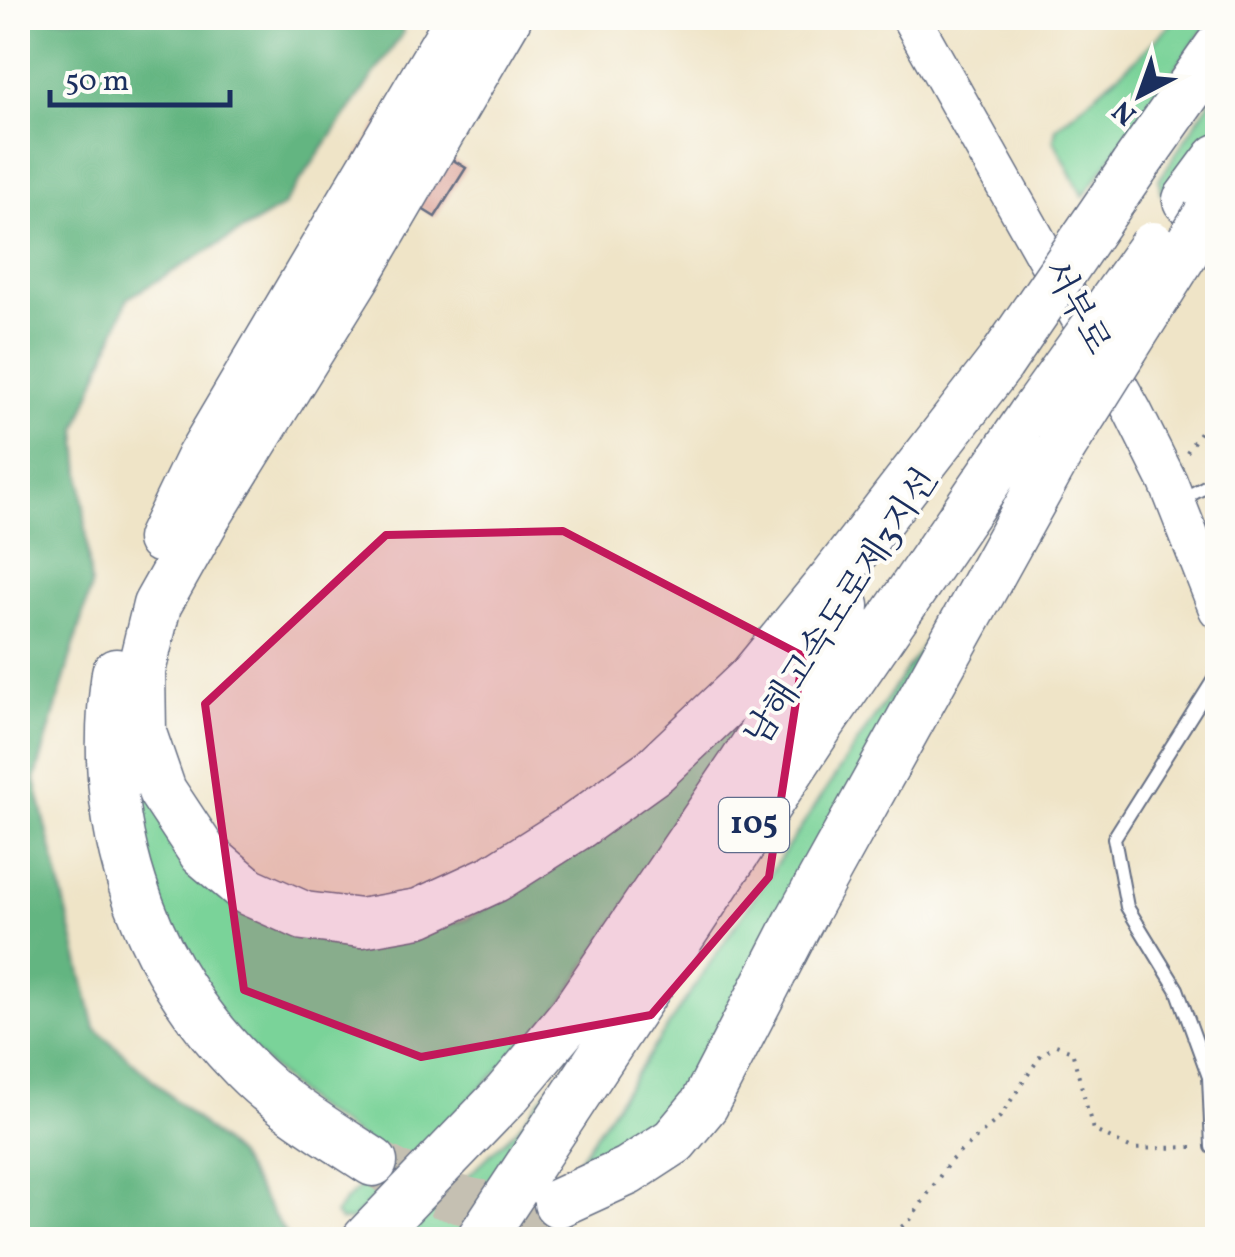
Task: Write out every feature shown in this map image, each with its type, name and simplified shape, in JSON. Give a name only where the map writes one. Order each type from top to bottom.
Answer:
[{"type":"highway","points":[[460,18],[200,458],[161,540],[141,624],[142,733],[162,791],[203,853],[248,891],[304,916],[361,923],[419,913],[495,878],[578,826],[669,756],[752,678],[834,579],[1000,363]]},
{"type":"highway","points":[[141,624],[187,506],[488,18]]},
{"type":"highway","points":[[141,624],[157,604],[206,516],[356,276],[507,18]]},
{"type":"highway","points":[[374,1162],[298,1112],[245,1068],[200,1016],[168,969],[142,914],[126,864],[109,770],[109,718],[117,667],[141,624],[275,438],[530,18]]},
{"type":"highway","name":"남해고속도로제3지선","points":[[366,1240],[507,1094],[573,1015],[752,749],[1000,363],[1218,48]]},
{"type":"highway","name":"남해고속도로제3지선","points":[[480,1240],[821,724],[1046,432],[1204,205],[1218,158]]},
{"type":"highway","points":[[558,1204],[628,1172],[674,1142],[704,1105],[1046,432]]},
{"type":"main road","name":"서부로","points":[[911,18],[1132,410],[1172,492],[1218,609]]},
{"type":"lane","points":[[1172,492],[1218,480]]},
{"type":"lane","points":[[1212,1146],[1209,1077],[1177,989],[1128,907],[1114,838],[1218,674]]},
{"type":"path","points":[[1172,492],[1218,404]]},
{"type":"path","points":[[884,1240],[911,1218],[950,1160],[1000,1117],[1041,1055],[1056,1045],[1072,1051],[1093,1130],[1132,1150],[1212,1146],[1210,1240]]},
{"type":"highlighted area","points":[[563,531],[803,656],[769,877],[651,1015],[421,1057],[244,990],[205,704],[386,535]]},
{"type":"green space","points":[[18,18],[401,18],[403,33],[282,207],[128,298],[77,429],[91,587],[35,780],[95,1028],[236,1155],[288,1238],[285,1239],[18,1239]]},
{"type":"green space","points":[[1177,18],[1212,18],[1083,197],[1054,140],[1056,128]]},
{"type":"green space","points":[[1217,90],[1217,128],[1172,191],[1161,194],[1159,180]]},
{"type":"green space","points":[[989,546],[669,1126],[561,1186]]},
{"type":"green space","points":[[766,691],[559,1008],[352,1220],[340,1221],[335,1214],[344,1202],[392,1158],[310,1105],[209,1008],[143,884],[134,731],[147,783],[320,940],[391,942],[466,919],[547,873]]},
{"type":"green space","points":[[609,1010],[463,1239],[401,1240],[518,1128]]},
{"type":"building","points":[[383,117],[466,168],[435,217],[353,166]]},
{"type":"tunnel","points":[[373,1162],[462,1200],[505,1206],[558,1203]]}]
